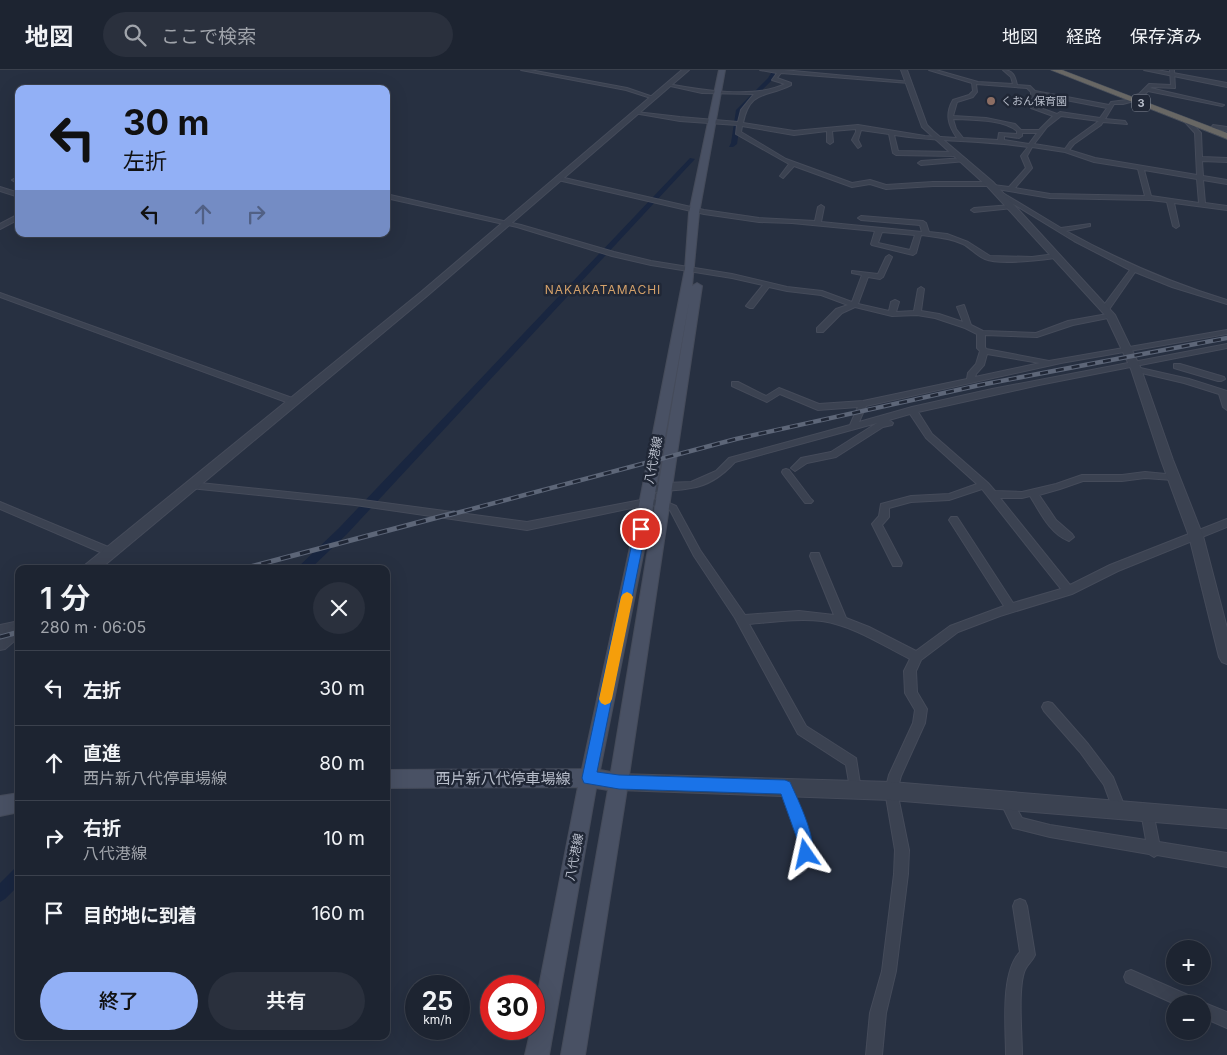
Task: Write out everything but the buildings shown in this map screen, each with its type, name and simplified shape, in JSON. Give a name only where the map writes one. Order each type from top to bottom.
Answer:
[{"type":"highway","name":"3","points":[[1055,70],[1213,127],[1227,134]]},
{"type":"highway","name":"3","points":[[1064,70],[1187,121],[1227,134]]},
{"type":"main road","name":"八代港線","points":[[573,1055],[619,782],[665,486],[700,211],[729,123],[721,92],[722,70]]},
{"type":"main road","name":"八代港線","points":[[721,92],[729,70]]},
{"type":"main road","name":"八代港線","points":[[537,1055],[589,778],[694,270]]},
{"type":"main road","name":"西片新八代停車場線","points":[[390,779],[589,778],[619,782]]},
{"type":"main road","points":[[0,806],[15,803]]},
{"type":"street","points":[[523,70],[626,89],[654,98]]},
{"type":"street","points":[[95,565],[560,179],[686,70]]},
{"type":"street","points":[[762,70],[909,82]]},
{"type":"street","points":[[904,70],[924,126],[993,187],[1107,312],[1128,349],[1196,536],[1224,638],[1227,657]]},
{"type":"street","points":[[931,70],[974,83],[1028,87],[1033,92],[1110,107]]},
{"type":"street","points":[[1005,70],[1014,76],[1015,85]]},
{"type":"street","points":[[1147,70],[1172,72],[1227,85]]},
{"type":"street","points":[[668,85],[702,92],[749,91],[761,93],[777,90],[789,84],[774,79],[780,71]]},
{"type":"street","points":[[1066,151],[1086,131],[1096,127],[1103,120],[1113,103],[1123,103],[1141,95],[1151,85],[1174,86],[1172,72]]},
{"type":"street","points":[[960,138],[951,127],[950,108],[955,100],[971,96],[975,91],[974,83]]},
{"type":"street","points":[[1147,89],[1222,105]]},
{"type":"street","points":[[1033,92],[1033,108],[1056,116]]},
{"type":"street","points":[[729,123],[761,93]]},
{"type":"street","points":[[636,112],[794,133],[858,127],[936,138],[1002,141],[1066,151],[1094,160],[1227,182]]},
{"type":"street","points":[[1011,189],[1018,178],[1026,173],[1029,168],[1024,156],[1040,132],[1056,116],[1060,114],[1125,123]]},
{"type":"street","points":[[950,117],[1009,124],[1016,126],[1020,130],[1040,132]]},
{"type":"street","points":[[1187,121],[1198,133],[1202,204]]},
{"type":"street","points":[[729,123],[738,133],[793,164],[852,185],[870,182],[886,187],[948,184],[1011,189],[1050,196],[1148,198],[1227,208]]},
{"type":"street","points":[[858,127],[859,132],[855,140],[858,146]]},
{"type":"street","points":[[1213,127],[1227,129]]},
{"type":"street","points":[[829,130],[830,142]]},
{"type":"street","points":[[1002,141],[1001,134],[1019,136],[1020,130]]},
{"type":"street","points":[[891,133],[896,153],[959,157]]},
{"type":"street","points":[[921,163],[959,157]]},
{"type":"street","points":[[1199,158],[1227,160]]},
{"type":"street","points":[[783,176],[793,164]]},
{"type":"street","points":[[1140,167],[1148,198]]},
{"type":"street","points":[[560,179],[700,211],[759,220],[953,237],[976,249],[988,258],[994,259],[1032,259],[1055,256]]},
{"type":"street","points":[[948,184],[955,192]]},
{"type":"street","points":[[993,187],[1060,230],[1134,269],[1158,280],[1227,302]]},
{"type":"street","points":[[0,190],[15,194]]},
{"type":"street","points":[[390,197],[431,204],[651,263],[768,284],[786,289],[822,293],[854,305],[892,314],[917,313],[936,316],[968,326],[981,333],[1037,335],[1107,312],[1134,269]]},
{"type":"street","points":[[1170,200],[1176,226]]},
{"type":"street","points":[[817,224],[821,207]]},
{"type":"street","points":[[974,210],[1011,207]]},
{"type":"street","points":[[0,227],[15,218]]},
{"type":"street","points":[[861,218],[923,224],[922,234],[913,253],[874,244],[879,230]]},
{"type":"street","points":[[1060,230],[1088,225]]},
{"type":"street","points":[[854,272],[880,276],[889,256]]},
{"type":"street","points":[[820,330],[839,311],[854,305],[866,274]]},
{"type":"street","points":[[750,306],[768,284]]},
{"type":"street","points":[[917,313],[922,289]]},
{"type":"street","points":[[0,296],[58,315],[91,329],[292,401]]},
{"type":"street","points":[[892,314],[895,302]]},
{"type":"street","points":[[961,307],[968,326]]},
{"type":"street","points":[[735,384],[767,399],[779,391],[818,407],[863,404],[1052,363],[1227,332]]},
{"type":"street","points":[[981,333],[981,348],[984,351],[1052,363]]},
{"type":"street","points":[[190,485],[355,502],[527,526],[647,496],[665,486],[692,485],[718,473],[732,460],[853,427],[1026,384],[1135,366],[1227,346]]},
{"type":"street","points":[[971,380],[972,373],[980,365],[984,351]]},
{"type":"street","points":[[1135,366],[1225,394],[1227,407]]},
{"type":"street","points":[[1177,366],[1221,379]]},
{"type":"street","points":[[1212,390],[1227,372]]},
{"type":"street","points":[[853,427],[863,404]]},
{"type":"street","points":[[808,501],[791,470],[804,460],[833,455],[880,425],[914,412]]},
{"type":"street","points":[[914,412],[929,436],[985,485],[1068,591]]},
{"type":"street","points":[[992,494],[1022,494],[1057,487],[1082,478],[1122,478],[1146,475],[1173,477]]},
{"type":"street","points":[[898,563],[876,524],[884,517],[884,506],[911,499],[950,496],[985,485]]},
{"type":"street","points":[[1032,492],[1053,523],[1061,532],[1069,537]]},
{"type":"street","points":[[647,496],[673,508],[697,553],[741,620],[802,730],[852,762],[855,790]]},
{"type":"street","points":[[0,505],[110,552]]},
{"type":"street","points":[[954,520],[1011,608]]},
{"type":"street","points":[[874,1055],[878,1012],[889,971],[902,874],[902,850],[891,792],[895,775],[919,723],[921,709],[911,693],[910,671],[917,657],[954,629],[1011,608],[1068,591],[1114,568],[1227,523]]},
{"type":"street","points":[[815,556],[842,621]]},
{"type":"street","points":[[741,620],[798,617],[831,618],[842,621],[917,657]]},
{"type":"street","points":[[0,630],[15,627]]},
{"type":"street","points":[[0,644],[15,630]]},
{"type":"street","points":[[1048,707],[1084,748],[1104,775],[1120,810]]},
{"type":"street","points":[[619,782],[891,792],[1227,819]]},
{"type":"street","points":[[785,787],[804,836],[806,854],[798,868]]},
{"type":"street","points":[[1006,801],[1018,823],[1050,831],[1154,850],[1227,860]]},
{"type":"street","points":[[1147,812],[1154,850]]},
{"type":"street","points":[[1014,1055],[1014,982],[1020,963],[1028,955],[1026,938],[1020,924],[1020,906]]},
{"type":"street","points":[[1131,977],[1172,995]]},
{"type":"street","points":[[1211,1013],[1227,1020]]},
{"type":"waterway","points":[[731,146],[734,144],[739,110],[770,79],[776,70]]},
{"type":"waterway","points":[[306,565],[343,531],[692,159]]},
{"type":"waterway","points":[[0,894],[15,878]]},
{"type":"railway","points":[[449,515],[736,439],[980,385],[1227,338]]},
{"type":"railway","points":[[257,565],[454,513]]},
{"type":"railway","points":[[0,637],[15,633]]},
{"type":"slow traffic","points":[[605,699],[627,597]]},
{"type":"place","name":"くおん保育園","points":[[991,101]]},
{"type":"district","name":"NAKAKATAMACHI","points":[[603,289]]},
{"type":"route","points":[[641,529],[589,778],[619,782],[785,787],[804,836],[806,854]]}]
